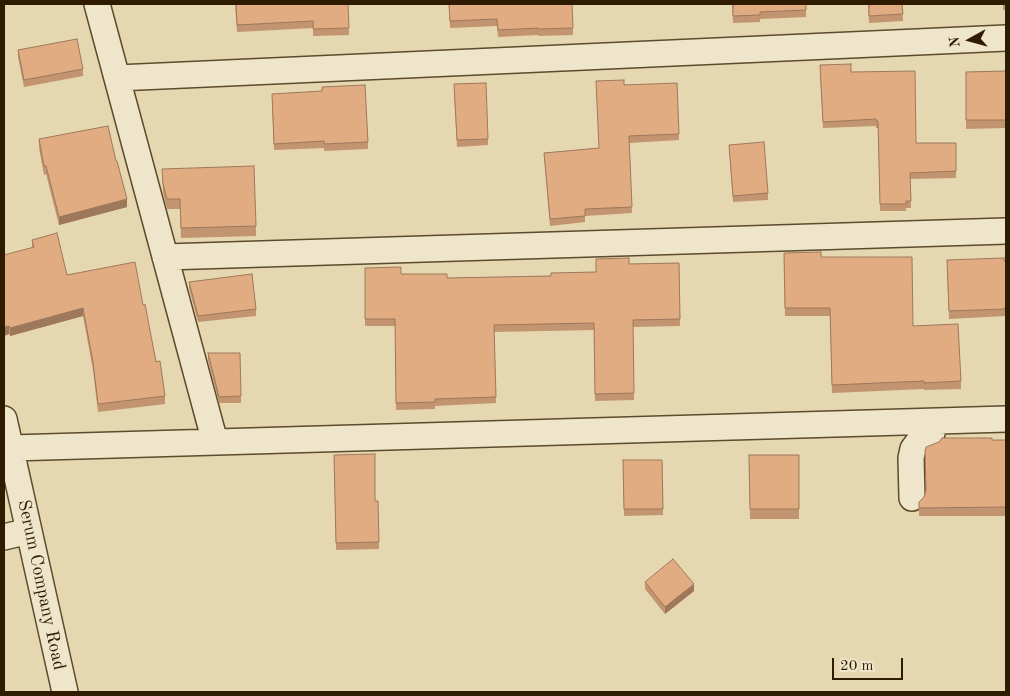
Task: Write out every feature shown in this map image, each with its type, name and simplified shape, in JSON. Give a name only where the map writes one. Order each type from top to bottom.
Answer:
[{"type":"street","points":[[97,4],[215,442]]},
{"type":"street","points":[[117,78],[1006,38]]},
{"type":"street","points":[[165,257],[1006,231]]},
{"type":"street","points":[[11,448],[1006,419]]},
{"type":"street","name":"Serum Company Road","points":[[4,420],[65,692]]},
{"type":"street","points":[[912,498],[911,458],[913,449],[920,441],[930,439],[932,422]]},
{"type":"street","points":[[4,537],[29,531]]},
{"type":"building","points":[[236,4],[348,4],[349,28],[313,29],[313,21],[237,25]]},
{"type":"building","points":[[449,4],[572,4],[573,28],[498,30],[497,19],[450,21]]},
{"type":"building","points":[[733,4],[806,4],[806,10],[760,12],[760,15],[733,16]]},
{"type":"building","points":[[869,4],[902,4],[903,14],[869,16]]},
{"type":"building","points":[[77,39],[83,69],[24,80],[18,50]]},
{"type":"building","points":[[851,64],[851,72],[915,71],[916,143],[956,143],[956,171],[910,173],[911,201],[906,201],[906,204],[880,204],[878,121],[876,119],[823,122],[820,65]]},
{"type":"building","points":[[1006,71],[1006,120],[966,120],[966,72]]},
{"type":"building","points":[[624,80],[624,85],[677,83],[679,134],[629,136],[632,207],[585,209],[585,216],[550,219],[544,153],[599,148],[596,81]]},
{"type":"building","points":[[486,83],[488,139],[457,140],[454,84]]},
{"type":"building","points":[[365,85],[368,142],[324,144],[324,141],[274,144],[272,94],[322,91],[322,87]]},
{"type":"building","points":[[108,126],[127,199],[59,217],[46,166],[44,166],[39,139]]},
{"type":"building","points":[[764,142],[768,193],[733,196],[729,145]]},
{"type":"building","points":[[254,166],[256,226],[181,228],[180,199],[167,199],[162,169]]},
{"type":"building","points":[[57,233],[67,275],[135,262],[156,362],[160,361],[165,396],[98,404],[93,362],[83,308],[10,328],[9,326],[4,327],[4,255],[34,247],[32,240]]},
{"type":"building","points":[[821,252],[821,257],[912,257],[913,326],[958,324],[961,381],[832,385],[830,308],[785,308],[784,253]]},
{"type":"building","points":[[629,258],[629,264],[679,263],[680,319],[633,320],[634,393],[595,394],[594,323],[494,325],[496,397],[435,399],[435,402],[396,403],[395,319],[365,319],[365,268],[401,267],[401,274],[447,274],[447,278],[551,276],[551,273],[596,272],[596,259]]},
{"type":"building","points":[[1004,258],[1004,261],[1006,261],[1005,309],[949,311],[947,260]]},
{"type":"building","points":[[252,274],[256,309],[198,316],[189,282]]},
{"type":"building","points":[[208,353],[240,353],[241,396],[219,397]]},
{"type":"building","points":[[942,438],[992,438],[992,440],[1006,440],[1006,507],[919,508],[919,502],[924,497],[926,490],[926,447],[939,442]]},
{"type":"building","points":[[375,454],[375,501],[378,501],[379,542],[336,543],[334,455]]},
{"type":"building","points":[[749,455],[799,455],[799,509],[750,509]]},
{"type":"building","points":[[623,460],[662,460],[663,509],[624,509]]},
{"type":"building","points":[[673,559],[694,584],[665,607],[645,582]]}]
